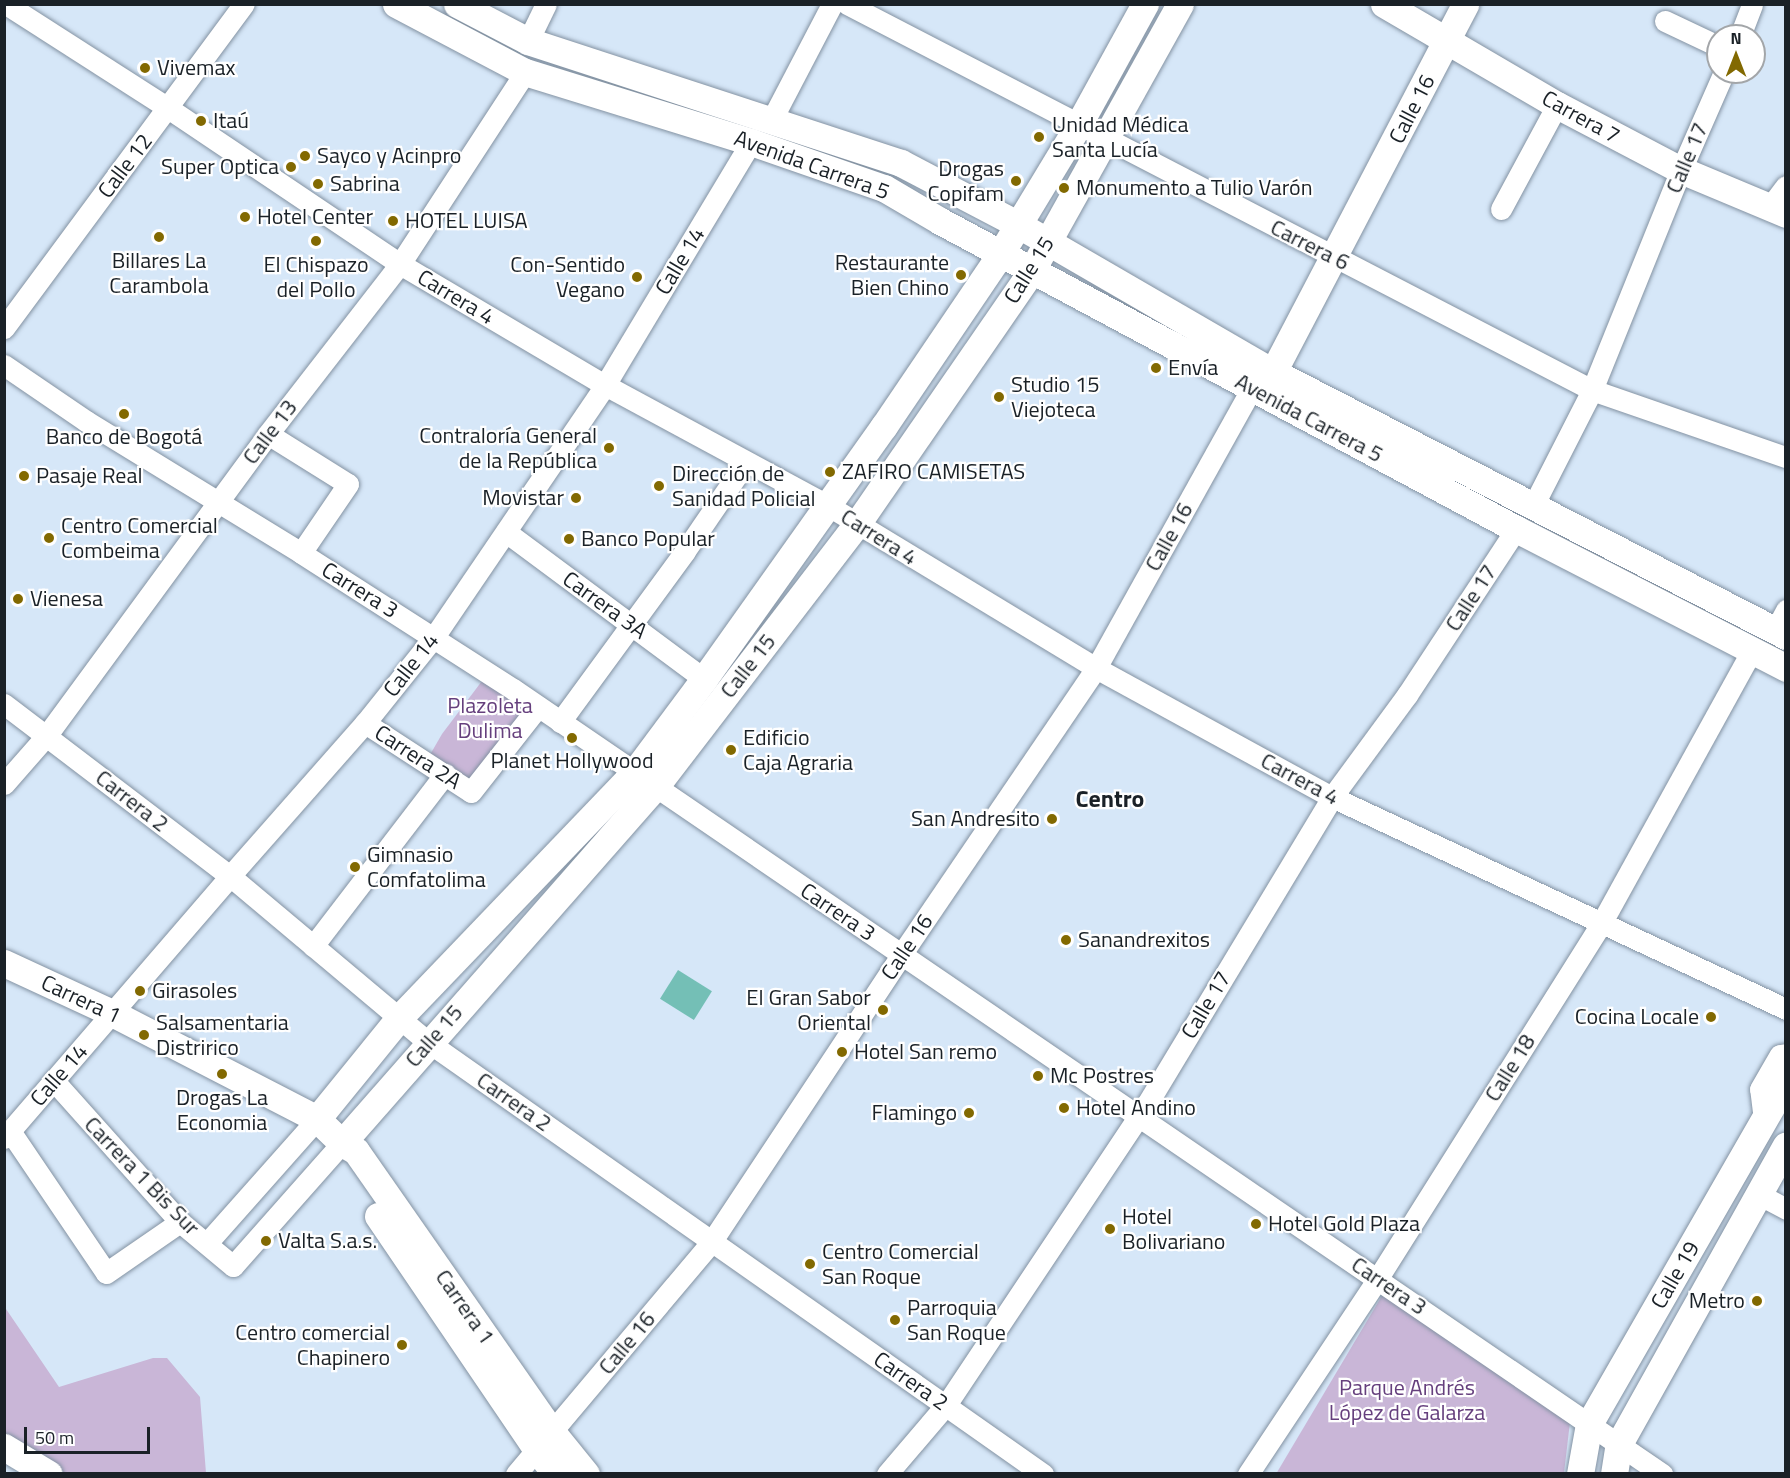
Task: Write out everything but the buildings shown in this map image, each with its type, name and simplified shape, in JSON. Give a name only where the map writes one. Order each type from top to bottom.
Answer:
[{"type":"main road","name":"Avenida Carrera 5","points":[[396,4],[525,72],[751,142],[884,188],[1001,254],[1516,529],[1767,658]]},
{"type":"main road","name":"Avenida Carrera 5","points":[[458,4],[528,41],[901,163],[1019,225],[1273,372],[1533,506],[1782,626]]},
{"type":"main road","name":"Calle 15","points":[[317,1119],[399,1018],[645,780],[704,679],[1001,254],[1079,124],[1145,4]]},
{"type":"main road","name":"Calle 15","points":[[342,1143],[857,524],[1032,270],[1107,139],[1180,4]]},
{"type":"main road","name":"Carrera 7","points":[[1384,4],[1557,105],[1681,170],[1780,202]]},
{"type":"main road","name":"Calle 16","points":[[1273,372],[1465,4]]},
{"type":"main road","points":[[1767,658],[1777,674],[1785,680]]},
{"type":"main road","name":"Carrera 1","points":[[4,963],[112,1013],[317,1119],[342,1143],[342,1162],[544,1441],[556,1473]]},
{"type":"main road","name":"Calle 19","points":[[1580,1473],[1589,1424],[1785,1082]]},
{"type":"main road","name":"Calle 19","points":[[1614,1473],[1619,1443],[1760,1195],[1785,1145]]},
{"type":"main road","name":"Carrera 1","points":[[544,1441],[586,1473]]},
{"type":"main road","points":[[4,1447],[48,1473]]},
{"type":"street","name":"Carrera 4","points":[[6,4],[168,108],[400,264],[605,386],[827,505],[1096,668],[1332,797],[1785,1009]]},
{"type":"street","name":"Calle 12","points":[[4,328],[244,4]]},
{"type":"street","points":[[528,41],[546,4]]},
{"type":"street","points":[[772,119],[832,4]]},
{"type":"street","name":"Carrera 6","points":[[847,4],[1592,390],[1785,457]]},
{"type":"street","points":[[1744,24],[1752,4]]},
{"type":"street","points":[[1665,21],[1706,40]]},
{"type":"street","name":"Calle 13","points":[[4,784],[46,735],[268,434],[400,264],[525,72]]},
{"type":"street","name":"Calle 17","points":[[1533,506],[1592,390],[1681,170],[1719,84]]},
{"type":"street","points":[[1501,209],[1557,105]]},
{"type":"street","name":"Calle 14","points":[[7,1135],[365,723],[434,637],[605,386],[751,142]]},
{"type":"street","name":"Carrera 3","points":[[4,365],[86,421],[301,552],[434,637],[1662,1473]]},
{"type":"street","name":"Calle 16","points":[[516,1473],[712,1241],[901,955],[1096,668],[1252,388]]},
{"type":"street","points":[[268,434],[348,484],[301,552]]},
{"type":"street","points":[[560,722],[630,622],[685,551],[746,462]]},
{"type":"street","name":"Calle 17","points":[[886,1473],[946,1406],[1138,1116],[1332,797],[1407,694],[1516,529]]},
{"type":"street","name":"Carrera 3A","points":[[506,532],[704,679]]},
{"type":"street","name":"Calle 18","points":[[1248,1473],[1378,1278],[1767,658]]},
{"type":"street","name":"Carrera 2","points":[[4,704],[230,876],[428,1042],[1043,1473]]},
{"type":"street","name":"Carrera 2A","points":[[365,723],[471,792],[538,707]]},
{"type":"street","points":[[314,946],[445,774]]},
{"type":"street","points":[[1764,1120],[1760,1089],[1780,1055],[1785,1054]]},
{"type":"street","name":"Carrera 1 Bis Sur","points":[[54,1081],[180,1222],[233,1266]]},
{"type":"street","name":"Calle 15","points":[[207,1243],[317,1119]]},
{"type":"street","points":[[7,1135],[106,1273],[180,1222]]},
{"type":"street","name":"Calle 15","points":[[233,1266],[342,1143]]},
{"type":"street","points":[[1760,1195],[1785,1209]]},
{"type":"green space","name":"Plazoleta Dulima","points":[[488,673],[536,705],[470,789],[427,760],[442,734]]},
{"type":"green space","name":"Parque Andrés López de Galarza","points":[[1383,1294],[1570,1422],[1564,1473],[1276,1474]]},
{"type":"green space","points":[[4,1306],[59,1387],[153,1358],[167,1358],[200,1397],[206,1473],[65,1473],[5,1435]]},
{"type":"shaded area","points":[[678,970],[712,991],[694,1020],[660,999]]},
{"type":"place","name":"Vivemax","points":[[145,68]]},
{"type":"place","name":"Itaú","points":[[201,121]]},
{"type":"place","name":"Unidad Médica Santa Lucía","points":[[1039,137]]},
{"type":"place","name":"Sayco y Acinpro","points":[[305,156]]},
{"type":"place","name":"Super Optica","points":[[291,167]]},
{"type":"place","name":"Drogas Copifam","points":[[1016,181]]},
{"type":"place","name":"Sabrina","points":[[318,184]]},
{"type":"place","name":"Monumento a Tulio Varón","points":[[1064,188]]},
{"type":"place","name":"Hotel Center","points":[[245,217]]},
{"type":"place","name":"HOTEL LUISA","points":[[393,221]]},
{"type":"place","name":"Billares La Carambola","points":[[159,237]]},
{"type":"place","name":"El Chispazo del Pollo","points":[[316,241]]},
{"type":"place","name":"Restaurante Bien Chino","points":[[961,275]]},
{"type":"place","name":"Con-Sentido Vegano","points":[[637,277]]},
{"type":"place","name":"Envía","points":[[1156,368]]},
{"type":"place","name":"Studio 15 Viejoteca","points":[[999,397]]},
{"type":"place","name":"Banco de Bogotá","points":[[124,414]]},
{"type":"place","name":"Contraloría General de la República","points":[[609,448]]},
{"type":"place","name":"ZAFIRO CAMISETAS","points":[[830,472]]},
{"type":"place","name":"Pasaje Real","points":[[24,476]]},
{"type":"place","name":"Dirección de Sanidad Policial","points":[[659,486]]},
{"type":"place","name":"Movistar","points":[[576,498]]},
{"type":"place","name":"Centro Comercial Combeima","points":[[49,538]]},
{"type":"place","name":"Banco Popular","points":[[569,539]]},
{"type":"place","name":"Vienesa","points":[[18,599]]},
{"type":"place","name":"Planet Hollywood","points":[[572,738]]},
{"type":"place","name":"Edificio Caja Agraria","points":[[731,750]]},
{"type":"place","name":"San Andresito","points":[[1052,819]]},
{"type":"place","name":"Gimnasio Comfatolima","points":[[355,867]]},
{"type":"place","name":"Sanandrexitos","points":[[1066,940]]},
{"type":"place","name":"Girasoles","points":[[140,991]]},
{"type":"place","name":"El Gran Sabor Oriental","points":[[883,1010]]},
{"type":"place","name":"Cocina Locale","points":[[1711,1017]]},
{"type":"place","name":"Salsamentaria Distririco","points":[[144,1035]]},
{"type":"place","name":"Hotel San remo","points":[[842,1052]]},
{"type":"place","name":"Drogas La Economia","points":[[222,1074]]},
{"type":"place","name":"Mc Postres","points":[[1038,1076]]},
{"type":"place","name":"Hotel Andino","points":[[1064,1108]]},
{"type":"place","name":"Flamingo","points":[[969,1113]]},
{"type":"place","name":"Hotel Gold Plaza","points":[[1256,1224]]},
{"type":"place","name":"Hotel Bolivariano","points":[[1110,1229]]},
{"type":"place","name":"Valta S.a.s.","points":[[266,1241]]},
{"type":"place","name":"Centro Comercial San Roque","points":[[810,1264]]},
{"type":"place","name":"Metro","points":[[1757,1301]]},
{"type":"place","name":"Parroquia San Roque","points":[[895,1320]]},
{"type":"place","name":"Centro comercial Chapinero","points":[[402,1345]]},
{"type":"district","name":"Centro","points":[[1110,799]]}]
